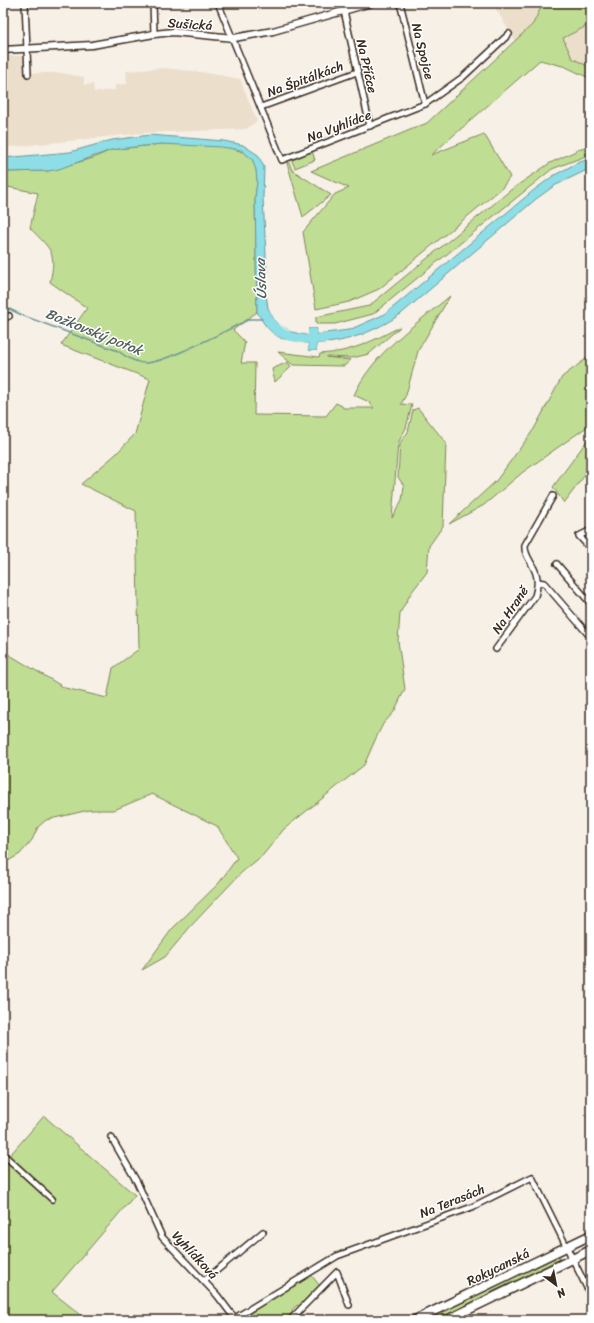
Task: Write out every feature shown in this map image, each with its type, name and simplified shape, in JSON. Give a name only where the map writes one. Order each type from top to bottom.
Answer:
[{"type":"main road","name":"Rokycanská","points":[[415,1320],[591,1235]]},
{"type":"main road","name":"Rokycanská","points":[[447,1320],[591,1250]]},
{"type":"street","points":[[25,3],[28,74]]},
{"type":"street","points":[[153,3],[154,34]]},
{"type":"street","name":"Na Vyhlídce","points":[[218,3],[234,38],[282,160],[426,104],[463,77],[510,34]]},
{"type":"street","name":"Sušická","points":[[3,50],[92,45],[173,32],[234,38],[273,31],[371,3]]},
{"type":"street","name":"Na Spojce","points":[[400,3],[426,104]]},
{"type":"street","name":"Na Příčce","points":[[344,11],[370,126]]},
{"type":"street","name":"Na Špitálkách","points":[[261,107],[357,72]]},
{"type":"street","points":[[3,318],[8,316]]},
{"type":"street","name":"Na Hraně","points":[[496,649],[535,596],[538,582],[536,569],[525,550],[525,545],[553,496]]},
{"type":"street","points":[[591,530],[579,536],[591,549]]},
{"type":"street","points":[[557,564],[591,604]]},
{"type":"street","points":[[538,582],[544,583],[588,634],[591,634]]},
{"type":"street","name":"Vyhlídková","points":[[111,1137],[137,1182],[162,1237],[236,1319]]},
{"type":"street","points":[[5,1156],[52,1199]]},
{"type":"street","name":"Na Terasách","points":[[236,1319],[337,1256],[472,1207],[532,1178],[566,1247]]},
{"type":"street","points":[[204,1282],[263,1232]]},
{"type":"street","points":[[566,1247],[591,1296]]},
{"type":"street","points":[[290,1320],[337,1272],[349,1305]]},
{"type":"shaded area","points":[[494,3],[543,3],[533,24],[516,41],[495,8]]},
{"type":"shaded area","points":[[591,24],[591,68],[572,58],[563,38]]},
{"type":"shaded area","points":[[3,56],[23,56],[25,76],[30,76],[30,73],[61,73],[84,77],[84,85],[93,84],[94,92],[115,90],[115,85],[127,84],[126,71],[163,68],[208,73],[240,79],[257,121],[246,129],[142,133],[12,147],[3,145],[3,81],[10,82],[9,66],[3,66]]},
{"type":"green space","points":[[543,3],[591,3],[591,24],[563,38],[572,58],[591,68],[591,79],[566,67],[540,60],[431,155],[484,134],[510,177],[502,188],[379,289],[349,302],[316,309],[303,232],[335,194],[349,188],[311,171],[427,123],[533,24]]},
{"type":"green space","points":[[161,144],[211,145],[225,147],[237,150],[247,155],[253,161],[255,166],[257,179],[255,197],[257,312],[233,330],[245,342],[241,363],[255,363],[254,415],[326,416],[336,403],[343,408],[374,408],[369,402],[354,395],[362,380],[383,353],[409,329],[450,296],[418,351],[406,395],[401,404],[412,405],[406,428],[398,443],[392,518],[402,500],[404,486],[398,477],[400,443],[408,432],[413,410],[418,408],[446,443],[443,526],[429,546],[427,572],[411,593],[400,613],[398,641],[405,689],[394,712],[383,724],[364,765],[284,829],[263,855],[241,873],[190,927],[165,957],[142,970],[172,929],[219,883],[237,858],[217,826],[152,794],[114,810],[89,810],[46,820],[38,827],[32,840],[20,854],[3,864],[3,651],[65,688],[107,698],[113,668],[139,649],[136,511],[81,484],[116,454],[135,434],[150,379],[61,345],[87,308],[50,282],[53,264],[52,257],[43,241],[30,228],[38,193],[3,186],[3,172],[48,171],[93,158],[111,150]]},
{"type":"green space","points":[[591,144],[591,154],[552,169],[373,314],[335,324],[316,324],[316,317],[369,306],[512,189],[550,163]]},
{"type":"green space","points":[[312,151],[315,160],[295,168],[291,159]]},
{"type":"green space","points":[[289,162],[292,170],[331,195],[303,217],[287,163]]},
{"type":"green space","points":[[400,327],[369,354],[352,358],[326,357],[351,360],[344,366],[293,365],[278,352],[319,357],[320,354],[342,351],[362,345]]},
{"type":"green space","points":[[591,355],[591,424],[523,472],[484,505],[449,524],[496,481],[534,429],[562,377]]},
{"type":"green space","points":[[288,362],[291,367],[275,382],[272,369]]},
{"type":"green space","points":[[591,435],[591,467],[564,503],[553,487]]},
{"type":"green space","points":[[44,1116],[135,1195],[52,1292],[85,1318],[83,1320],[3,1320],[3,1163]]},
{"type":"green space","points":[[559,1255],[560,1259],[484,1296],[444,1318],[441,1317],[442,1313],[489,1287]]},
{"type":"green space","points":[[311,1275],[321,1287],[300,1308],[297,1305],[292,1310],[294,1313],[288,1320],[240,1320],[240,1316]]},
{"type":"water","name":"Úslava","points":[[150,135],[224,141],[243,145],[258,155],[264,167],[263,198],[267,274],[265,287],[268,308],[276,322],[292,332],[307,335],[308,328],[317,328],[317,334],[349,330],[385,314],[534,190],[553,176],[575,164],[591,158],[591,168],[554,186],[536,199],[401,314],[381,326],[361,335],[340,341],[317,344],[317,351],[308,351],[308,344],[290,342],[271,332],[257,312],[256,170],[252,159],[241,150],[221,147],[161,144],[111,150],[59,169],[48,171],[3,172],[3,158],[70,152],[112,140]]},
{"type":"pier","points":[[268,308],[277,321],[287,329],[306,332],[307,326],[317,326],[319,332],[327,331],[327,333],[317,334],[317,328],[308,328],[308,335],[286,330],[276,322]]},
{"type":"pier","points":[[259,320],[272,333],[281,339],[308,344],[308,351],[317,351],[317,344],[328,343],[328,345],[319,346],[318,353],[307,353],[306,346],[287,343],[274,337]]},
{"type":"waterway","name":"Božkovský potok","points":[[3,306],[24,316],[118,351],[134,361],[141,363],[155,362],[167,358],[250,319],[262,319]]}]
